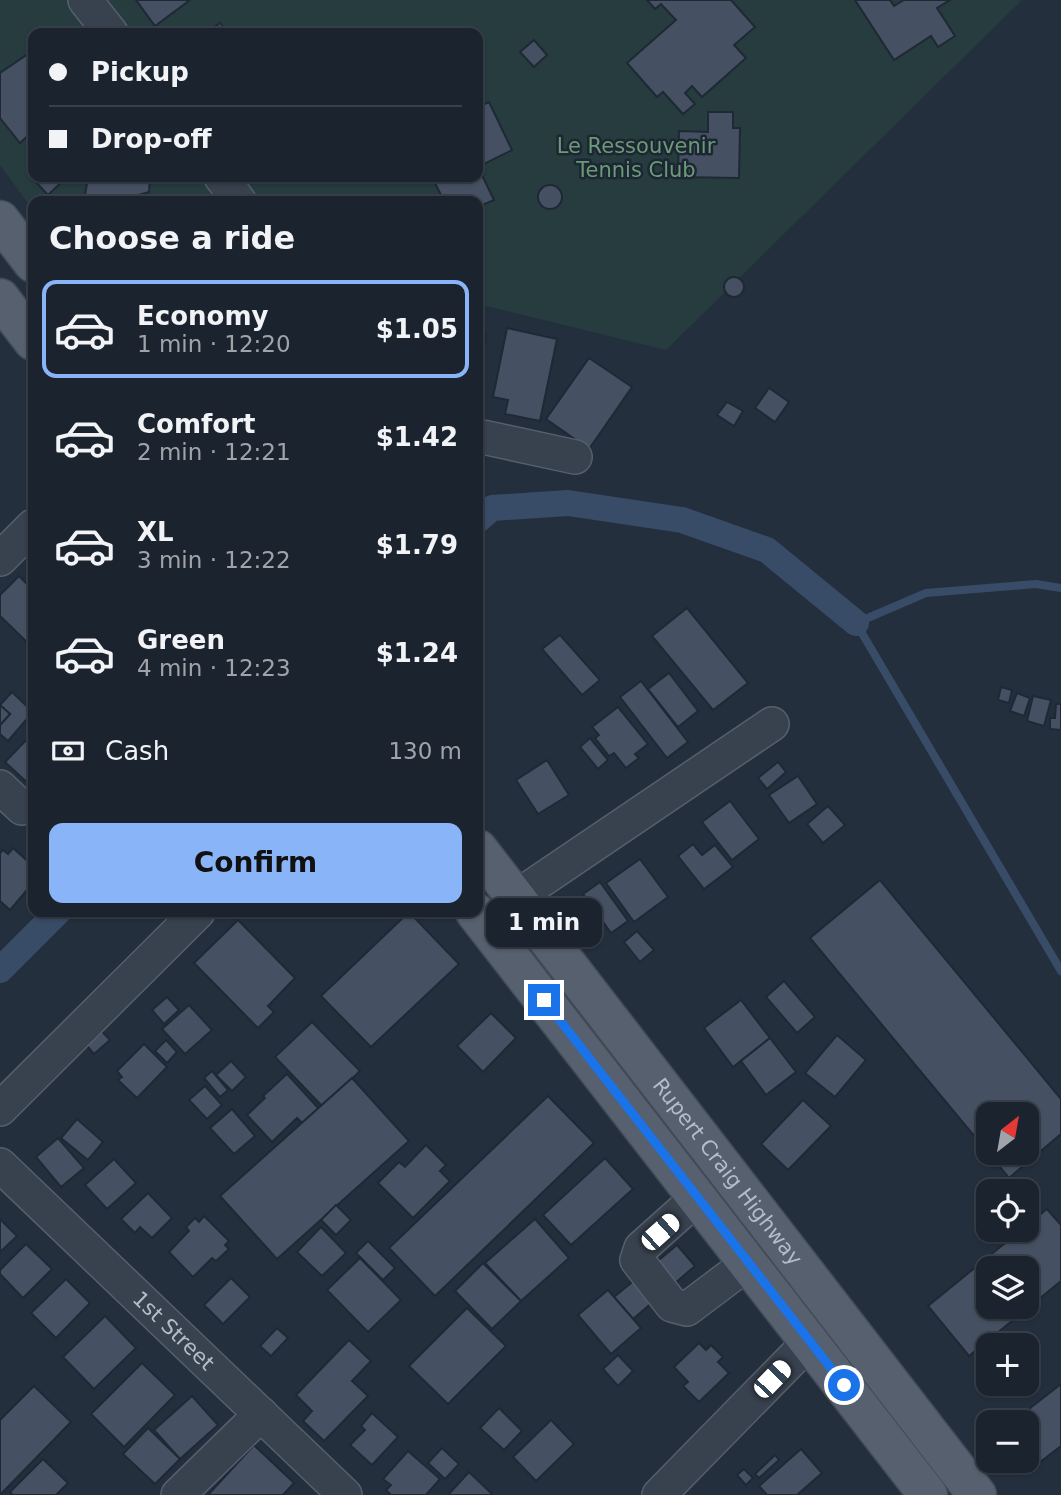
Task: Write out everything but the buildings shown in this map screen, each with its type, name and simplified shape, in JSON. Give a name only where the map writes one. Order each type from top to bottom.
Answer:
[{"type":"main road","points":[[0,220],[28,256]]},
{"type":"main road","points":[[0,299],[28,335]]},
{"type":"main road","name":"Rupert Craig Highway","points":[[483,856],[977,1495]]},
{"type":"main road","name":"Rupert Craig Highway","points":[[479,917],[928,1495]]},
{"type":"street","points":[[85,0],[107,28]]},
{"type":"street","points":[[483,437],[575,457]]},
{"type":"street","points":[[0,559],[28,531]]},
{"type":"street","points":[[515,898],[772,724]]},
{"type":"street","points":[[0,1109],[193,917]]},
{"type":"street","name":"1st Street","points":[[0,1166],[345,1495]]},
{"type":"street","points":[[697,1198],[641,1248],[637,1261],[672,1306],[687,1308],[748,1263]]},
{"type":"street","points":[[659,1495],[810,1341]]},
{"type":"street","points":[[178,1495],[261,1414]]},
{"type":"green space","name":"Le Ressouvenir Tennis Club","points":[[0,0],[1022,0],[666,350],[483,305],[483,196],[28,196],[28,203],[0,165]]},
{"type":"waterway","points":[[483,516],[492,508],[568,503],[682,520],[767,550],[856,623]]},
{"type":"waterway","points":[[1061,588],[1036,584],[926,593],[856,623],[1061,971]]},
{"type":"waterway","points":[[0,970],[53,917]]},
{"type":"route","points":[[544,1000],[844,1385]]}]
